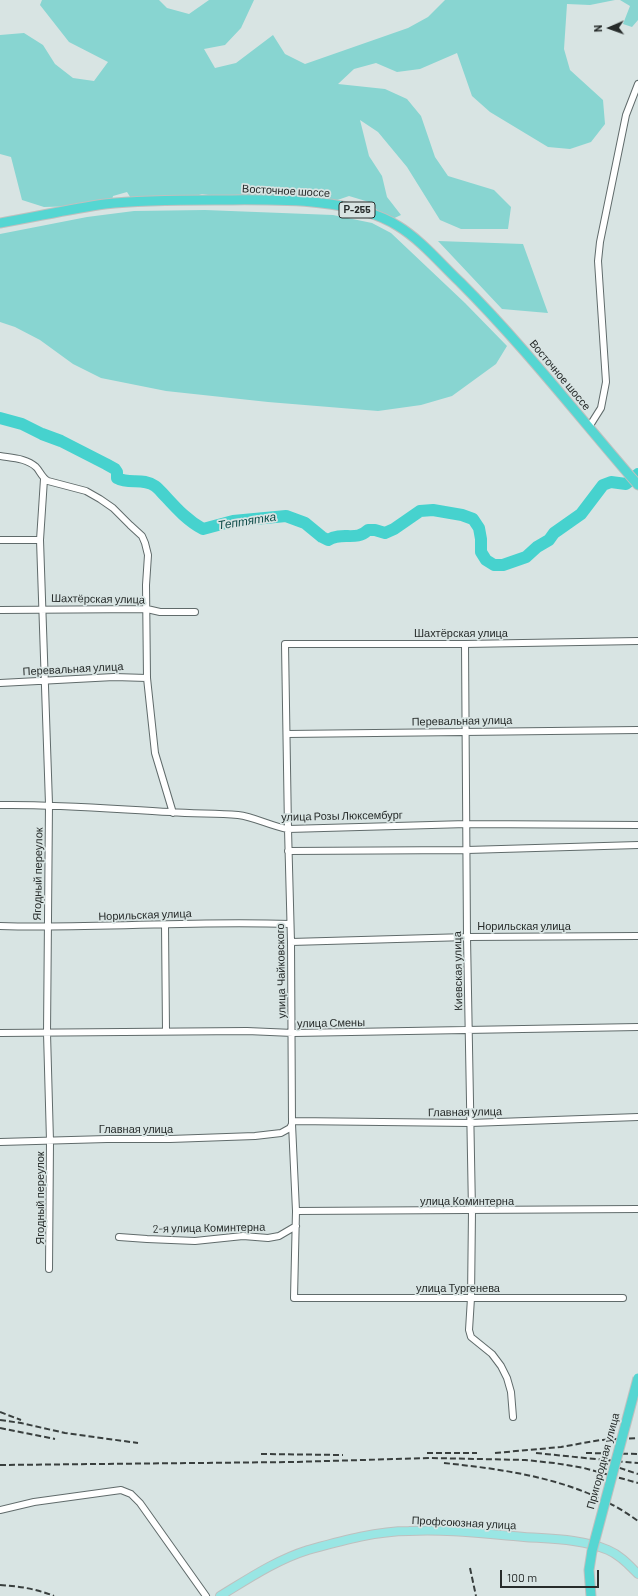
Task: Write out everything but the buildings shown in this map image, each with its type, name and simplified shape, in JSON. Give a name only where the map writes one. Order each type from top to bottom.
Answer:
[{"type":"highway","name":"Восточное шоссе","points":[[0,224],[105,204],[169,200],[266,200],[330,204],[383,218],[398,226],[424,247],[472,294],[517,342],[638,485]]},
{"type":"highway","name":"Пригородная улица","points":[[591,1596],[589,1570],[592,1551],[638,1378]]},
{"type":"main road","name":"Профсоюзная улица","points":[[220,1596],[262,1570],[285,1559],[308,1551],[376,1534],[408,1530],[449,1531],[570,1540],[594,1544],[609,1550],[624,1560],[638,1574]]},
{"type":"street","points":[[589,427],[600,408],[606,382],[598,261],[600,242],[626,115],[638,84]]},
{"type":"street","points":[[0,456],[21,459],[31,463],[38,469],[44,479],[86,491],[113,508],[142,536],[148,555],[146,585],[147,678],[156,762],[173,813]]},
{"type":"street","name":"Ягодный переулок","points":[[44,479],[40,540],[49,804],[47,1033],[50,1141],[50,1269]]},
{"type":"street","points":[[0,540],[40,540]]},
{"type":"street","name":"Шахтёрская улица","points":[[0,610],[43,608],[147,609],[160,612],[195,612]]},
{"type":"street","name":"Шахтёрская улица","points":[[285,644],[638,642]]},
{"type":"street","name":"улица Чайковского","points":[[285,644],[288,851],[293,1033],[293,1123],[296,1211],[294,1298]]},
{"type":"street","name":"Киевская улица","points":[[465,644],[467,937],[472,1211],[469,1334],[471,1338],[492,1354],[501,1366],[507,1378],[511,1392],[513,1417]]},
{"type":"street","name":"Перевальная улица","points":[[0,683],[125,676],[147,678]]},
{"type":"street","name":"Перевальная улица","points":[[287,734],[638,730]]},
{"type":"street","name":"улица Розы Люксембург","points":[[0,804],[49,804],[239,816],[288,829],[467,824],[638,825]]},
{"type":"street","points":[[288,851],[467,850],[638,845]]},
{"type":"street","name":"Норильская улица","points":[[0,926],[47,928],[244,922],[290,924]]},
{"type":"street","points":[[166,925],[166,1031]]},
{"type":"street","name":"Норильская улица","points":[[291,942],[467,937],[638,936]]},
{"type":"street","name":"улица Смены","points":[[0,1033],[166,1031],[247,1031],[293,1033],[638,1027]]},
{"type":"street","name":"Главная улица","points":[[0,1142],[255,1136],[281,1133],[290,1128],[293,1123],[470,1123],[638,1117]]},
{"type":"street","name":"улица Коминтерна","points":[[296,1211],[638,1209]]},
{"type":"street","name":"2-я улица Коминтерна","points":[[119,1237],[195,1240],[243,1236],[268,1238],[279,1236],[296,1226]]},
{"type":"street","name":"улица Тургенева","points":[[294,1298],[623,1298]]},
{"type":"street","points":[[0,1510],[34,1502],[121,1490],[131,1494],[140,1503],[206,1596]]},
{"type":"shaded area","points":[[42,0],[159,0],[167,8],[189,14],[209,0],[254,0],[241,28],[225,45],[204,49],[215,68],[236,63],[273,35],[285,54],[305,64],[408,28],[428,17],[445,0],[615,0],[590,5],[567,4],[564,49],[570,70],[603,100],[605,124],[591,142],[570,149],[548,147],[490,112],[472,96],[457,53],[420,69],[397,72],[376,63],[354,69],[338,84],[385,89],[407,99],[421,116],[435,157],[448,176],[494,190],[511,207],[508,229],[461,229],[440,220],[407,167],[378,132],[360,120],[369,156],[382,176],[387,197],[401,215],[388,221],[369,202],[349,196],[323,205],[234,199],[202,194],[167,206],[134,203],[127,192],[113,196],[111,205],[44,207],[22,200],[11,157],[0,154],[0,35],[24,33],[43,45],[55,64],[73,78],[94,81],[108,62],[69,42],[40,5]]},
{"type":"shaded area","points":[[620,0],[638,0],[638,20],[632,27],[623,24],[630,6]]},
{"type":"shaded area","points":[[205,210],[333,215],[372,223],[391,233],[465,303],[507,346],[496,364],[452,396],[421,405],[378,411],[268,402],[166,391],[101,378],[73,364],[40,340],[15,327],[0,322],[0,234],[87,217],[134,211]]},
{"type":"shaded area","points":[[438,241],[523,244],[548,313],[502,309]]},
{"type":"waterway","name":"Тептятка","points":[[0,418],[22,424],[61,441],[106,464],[115,469],[117,472],[117,478],[126,481],[141,481],[150,483],[158,488],[188,519],[203,529],[233,521],[286,516],[305,523],[328,540],[339,536],[359,535],[368,530],[375,530],[385,533],[394,529],[420,511],[433,510],[462,515],[473,519],[479,528],[481,552],[486,560],[494,565],[503,565],[526,557],[537,547],[549,540],[554,533],[581,514],[603,485],[611,482],[626,484],[638,474]]},
{"type":"railway","points":[[0,1412],[21,1420]]},
{"type":"railway","points":[[0,1420],[65,1433],[138,1443]]},
{"type":"railway","points":[[0,1428],[55,1439]]},
{"type":"railway","points":[[495,1453],[561,1447],[600,1440],[638,1438]]},
{"type":"railway","points":[[427,1453],[477,1453]]},
{"type":"railway","points":[[536,1453],[638,1463]]},
{"type":"railway","points":[[586,1453],[638,1454]]},
{"type":"railway","points":[[261,1454],[343,1455]]},
{"type":"railway","points":[[0,1465],[293,1462],[431,1458],[525,1460],[584,1468],[638,1483]]},
{"type":"railway","points":[[444,1463],[495,1469],[545,1479],[570,1486],[616,1507],[638,1521]]},
{"type":"railway","points":[[611,1465],[638,1474]]},
{"type":"railway","points":[[470,1568],[476,1596]]},
{"type":"railway","points":[[0,1585],[27,1588],[54,1596]]}]
